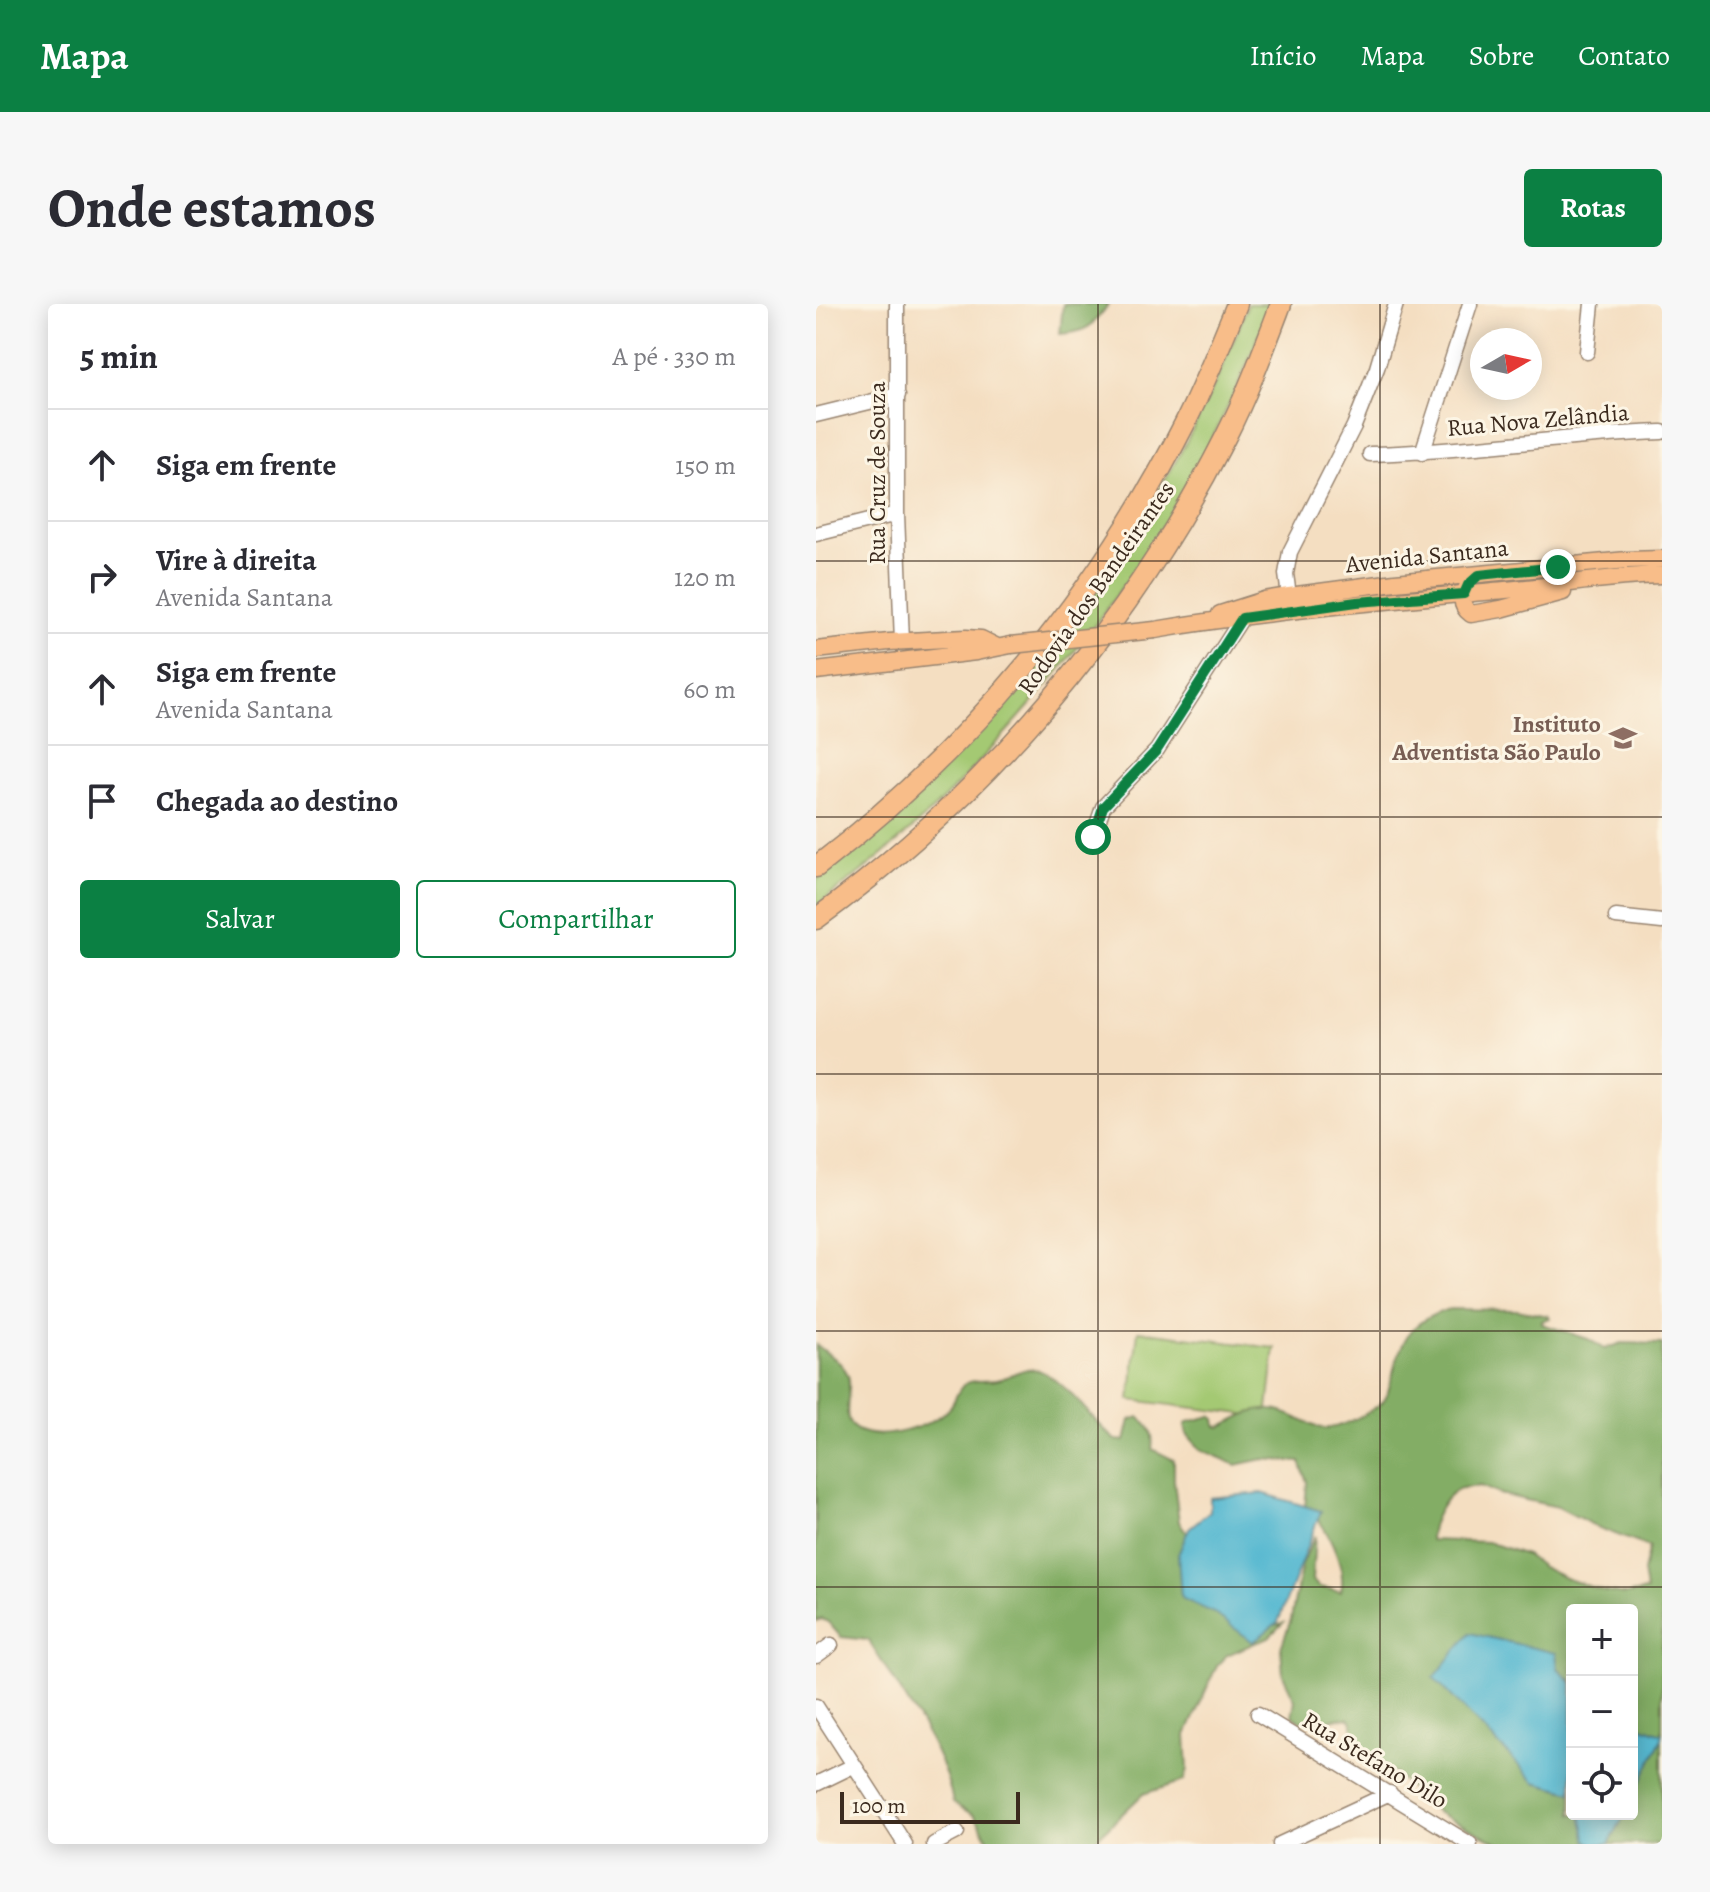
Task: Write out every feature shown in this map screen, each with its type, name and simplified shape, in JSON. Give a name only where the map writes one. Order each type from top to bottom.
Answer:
[{"type":"highway","name":"Rodovia dos Bandeirantes","points":[[816,867],[921,779],[956,743],[993,703],[1084,589],[1123,532],[1166,458],[1192,408],[1237,304]]},
{"type":"highway","name":"Rodovia dos Bandeirantes","points":[[816,919],[883,868],[943,814],[1010,746],[1075,671],[1151,563],[1226,437],[1281,304]]},
{"type":"main road","name":"Avenida Santana","points":[[1200,622],[1242,607],[1289,596],[1627,560],[1662,559]]},
{"type":"main road","points":[[1479,575],[1468,585],[1462,600],[1464,608],[1471,614],[1606,578],[1662,575]]},
{"type":"main road","name":"Avenida Santana","points":[[816,671],[1348,603],[1464,594]]},
{"type":"main road","name":"Avenida Santana","points":[[816,650],[981,639],[1004,646]]},
{"type":"street","name":"Rua Cruz de Souza","points":[[897,304],[897,514],[902,642]]},
{"type":"street","points":[[1289,596],[1286,574],[1290,552],[1354,426],[1377,368],[1396,304]]},
{"type":"street","points":[[1422,453],[1470,304]]},
{"type":"street","points":[[1587,352],[1592,304]]},
{"type":"street","points":[[816,415],[898,395]]},
{"type":"street","name":"Rua Nova Zelândia","points":[[1370,454],[1422,453],[1596,433],[1662,432]]},
{"type":"street","points":[[816,534],[897,514]]},
{"type":"street","points":[[1093,837],[1103,807],[1157,750],[1242,618]]},
{"type":"street","points":[[1616,917],[1662,922]]},
{"type":"street","points":[[816,1656],[831,1645]]},
{"type":"street","points":[[816,1706],[905,1844]]},
{"type":"street","name":"Rua Stefano Dilo","points":[[1258,1714],[1470,1844]]},
{"type":"street","points":[[816,1784],[853,1766]]},
{"type":"street","points":[[1280,1844],[1390,1793]]},
{"type":"street","points":[[934,1844],[957,1832]]},
{"type":"green space","points":[[1063,304],[1109,304],[1089,326],[1077,332],[1060,334]]},
{"type":"green space","points":[[1248,304],[1271,304],[1248,363],[1192,476],[1126,582],[1049,682],[958,784],[895,844],[816,906],[816,880],[886,821],[952,759],[1014,692],[1071,622],[1124,548],[1171,470],[1213,389]]},
{"type":"green space","points":[[1450,1309],[1517,1310],[1549,1316],[1542,1324],[1588,1339],[1605,1349],[1622,1343],[1662,1344],[1662,1734],[1638,1725],[1638,1604],[1566,1604],[1566,1677],[1558,1668],[1535,1782],[1566,1790],[1566,1820],[1582,1820],[1587,1841],[1593,1844],[1501,1844],[1438,1813],[1393,1772],[1356,1749],[1350,1719],[1308,1723],[1292,1716],[1295,1700],[1283,1675],[1281,1648],[1291,1619],[1302,1564],[1315,1536],[1312,1580],[1319,1587],[1341,1591],[1338,1558],[1320,1523],[1305,1508],[1307,1482],[1300,1462],[1264,1459],[1236,1465],[1200,1449],[1187,1434],[1185,1425],[1188,1422],[1211,1416],[1216,1426],[1220,1427],[1265,1410],[1284,1412],[1324,1428],[1358,1418],[1383,1401],[1402,1345],[1423,1320]],"holes":[[[1480,1486],[1499,1494],[1558,1507],[1597,1527],[1649,1547],[1643,1571],[1646,1591],[1625,1595],[1603,1591],[1565,1578],[1526,1555],[1488,1542],[1430,1540],[1438,1511],[1461,1488]]]},
{"type":"green space","points":[[1138,1331],[1275,1348],[1267,1417],[1130,1400]]},
{"type":"green space","points":[[816,1345],[847,1373],[848,1419],[857,1430],[867,1433],[892,1434],[917,1427],[948,1409],[965,1384],[996,1380],[1029,1369],[1042,1372],[1056,1381],[1116,1440],[1125,1441],[1130,1420],[1139,1417],[1146,1424],[1152,1435],[1152,1449],[1174,1460],[1179,1522],[1261,1628],[1283,1623],[1269,1637],[1227,1655],[1217,1665],[1186,1735],[1188,1769],[1184,1781],[1143,1794],[1091,1844],[1067,1844],[1063,1841],[1059,1844],[991,1844],[975,1816],[953,1803],[930,1740],[868,1640],[841,1637],[828,1622],[822,1619],[816,1621]]},
{"type":"green space","points":[[1662,1738],[1662,1844],[1609,1844],[1622,1820],[1638,1820],[1638,1788]]},
{"type":"water","points":[[1262,1493],[1321,1511],[1278,1622],[1253,1642],[1214,1613],[1181,1598],[1178,1555],[1189,1528],[1210,1511],[1210,1498]]},
{"type":"water","points":[[1470,1633],[1556,1653],[1558,1668],[1566,1677],[1566,1790],[1535,1782],[1434,1678]]},
{"type":"water","points":[[1638,1725],[1662,1734],[1638,1788]]},
{"type":"water","points":[[1582,1820],[1622,1820],[1609,1844],[1587,1841]]},
{"type":"place","name":"Instituto Adventista São Paulo","points":[[1623,738]]},
{"type":"route","points":[[1093,837],[1103,807],[1157,750],[1242,618],[1390,598],[1464,594],[1468,585],[1479,575],[1558,567]]}]
